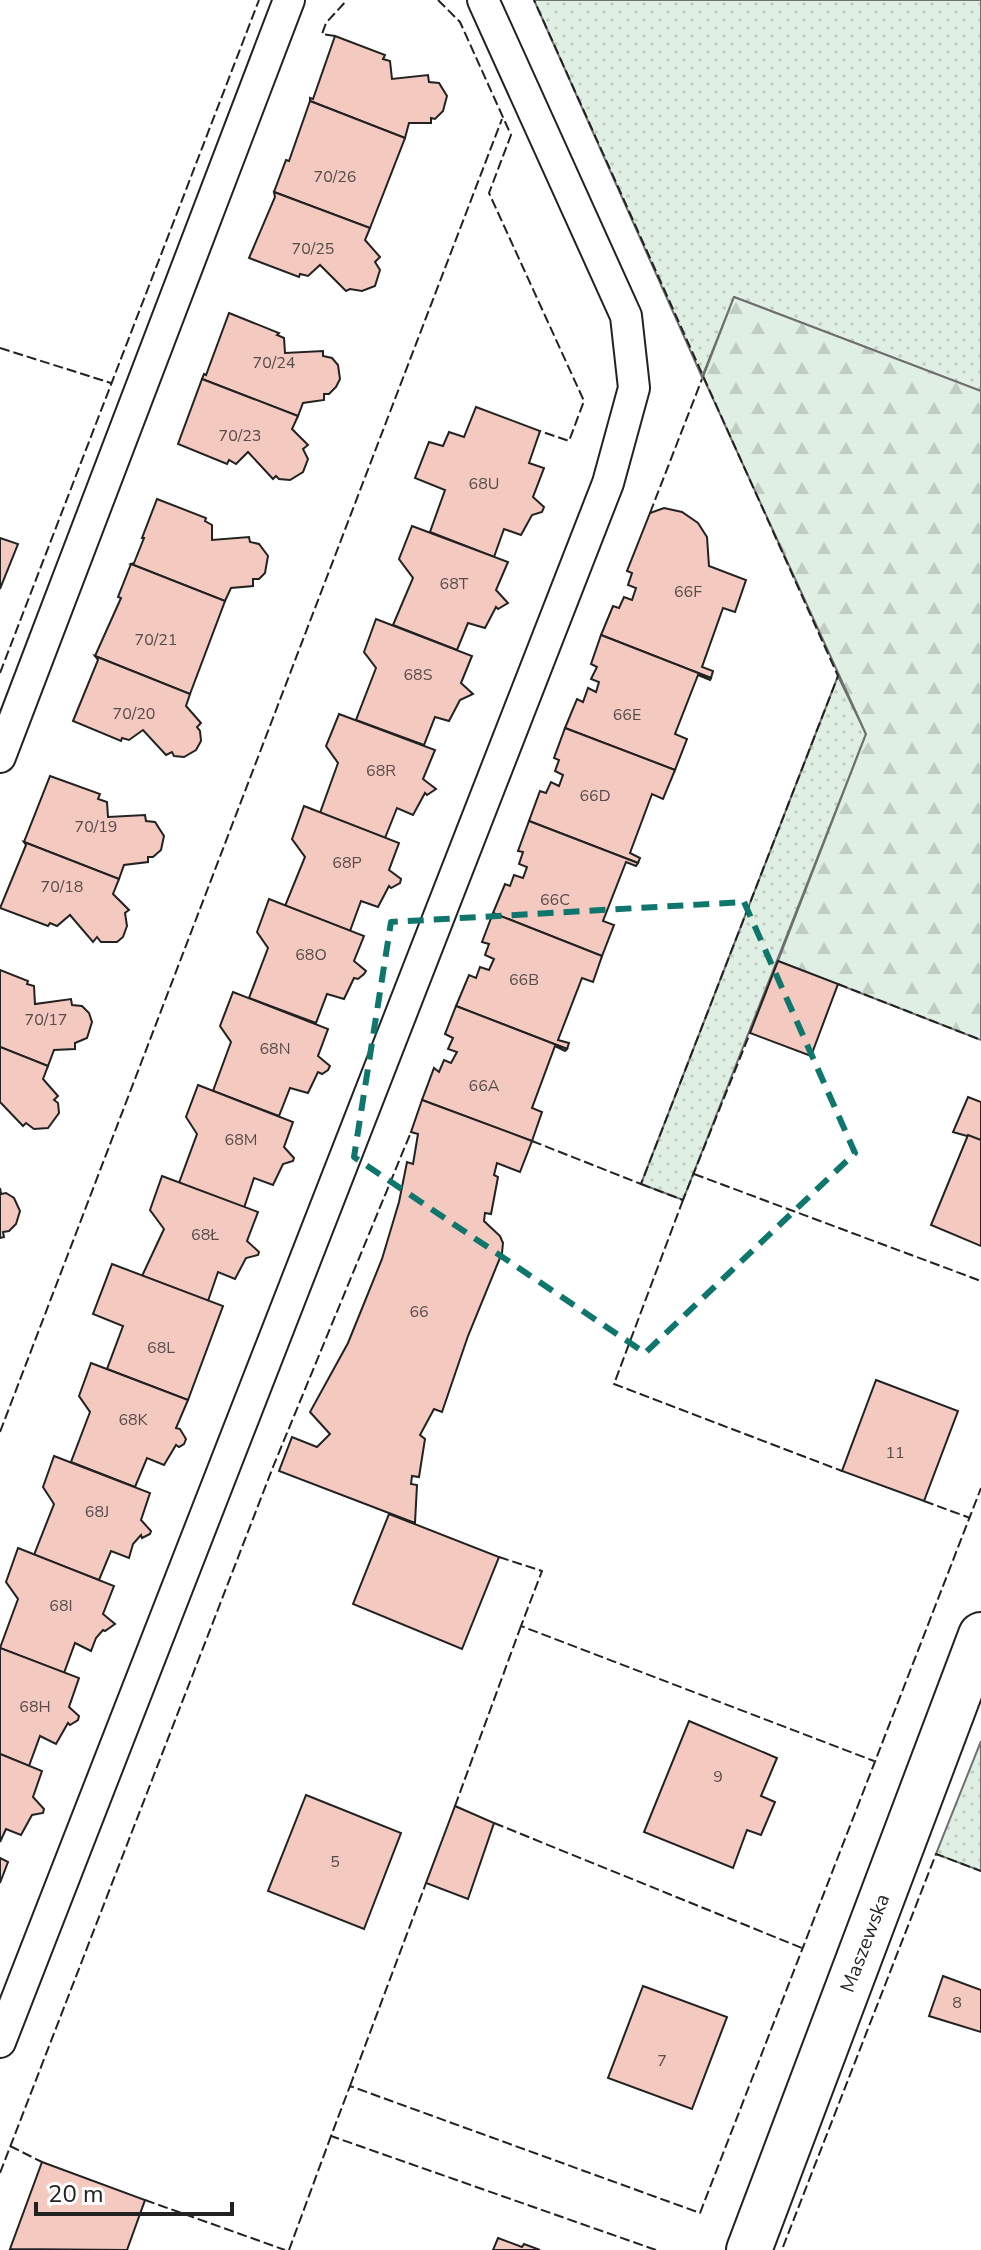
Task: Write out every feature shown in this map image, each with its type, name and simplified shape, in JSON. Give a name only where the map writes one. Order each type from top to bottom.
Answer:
[{"type":"street","name":"Maszewska","points":[[749,2250],[981,1635]]},
{"type":"lane","points":[[0,757],[289,0]]},
{"type":"lane","points":[[0,2042],[608,483],[634,388],[626,316],[483,0]]},
{"type":"highlighted area","points":[[744,902],[855,1153],[645,1353],[354,1157],[391,922]]},
{"type":"green space","points":[[534,0],[981,0],[981,391],[734,297],[702,377]]},
{"type":"green space","points":[[734,297],[981,391],[981,1040],[778,961],[866,734],[703,377]]},
{"type":"green space","points":[[838,676],[866,734],[683,1200],[641,1184]]},
{"type":"green space","points":[[981,1741],[981,1871],[936,1854]]},
{"type":"building","points":[[335,36],[385,55],[383,59],[390,61],[392,79],[428,75],[429,82],[439,83],[447,96],[443,111],[435,119],[431,118],[431,123],[409,123],[405,138],[310,101]]},
{"type":"building","points":[[310,101],[405,138],[370,228],[274,192],[286,160],[289,161]]},
{"type":"building","points":[[274,192],[370,228],[365,240],[380,257],[375,262],[380,270],[375,286],[362,291],[346,291],[320,265],[308,276],[300,274],[299,277],[249,258],[275,197]]},
{"type":"building","points":[[229,313],[279,333],[277,335],[284,338],[285,353],[323,351],[323,356],[332,358],[338,365],[340,379],[336,387],[329,394],[324,394],[324,400],[303,403],[298,416],[202,379]]},
{"type":"building","points":[[202,379],[298,416],[292,429],[308,445],[303,449],[308,459],[303,472],[290,480],[276,476],[273,479],[248,452],[236,464],[229,460],[227,464],[178,444]]},
{"type":"building","points":[[476,407],[540,431],[529,463],[544,468],[533,497],[544,507],[542,512],[532,515],[521,535],[504,529],[494,557],[430,532],[445,490],[415,478],[429,442],[443,446],[449,432],[464,437]]},
{"type":"building","points":[[157,499],[206,518],[205,521],[212,525],[212,540],[249,537],[250,542],[259,544],[268,556],[265,573],[259,579],[253,579],[253,586],[231,588],[225,601],[131,564],[144,538]]},
{"type":"building","points":[[664,508],[682,512],[698,523],[707,537],[709,566],[746,580],[735,612],[723,608],[702,667],[713,671],[711,678],[601,635],[613,606],[619,608],[624,597],[632,600],[636,588],[628,585],[632,573],[627,571],[650,513]]},
{"type":"building","points":[[412,526],[508,562],[496,590],[508,603],[498,609],[496,607],[485,628],[468,623],[457,650],[393,625],[413,578],[399,559]]},
{"type":"building","points":[[0,538],[18,544],[0,589]]},
{"type":"building","points":[[131,564],[225,601],[190,694],[95,656],[121,598],[118,597]]},
{"type":"building","points":[[376,619],[472,656],[461,683],[473,694],[460,700],[449,721],[435,717],[424,745],[356,720],[376,668],[364,652]]},
{"type":"building","points":[[601,635],[711,678],[698,675],[675,734],[687,739],[675,770],[565,728],[577,699],[583,702],[588,688],[596,692],[599,682],[591,679],[597,667],[591,664]]},
{"type":"building","points":[[95,656],[190,694],[186,706],[201,723],[197,727],[201,741],[196,750],[184,757],[174,756],[172,752],[166,755],[143,730],[129,740],[122,738],[121,741],[73,721],[98,660]]},
{"type":"building","points":[[339,714],[435,750],[423,779],[436,789],[427,795],[425,793],[413,815],[397,808],[385,838],[320,813],[338,763],[326,746]]},
{"type":"building","points":[[565,728],[675,770],[663,799],[652,794],[630,853],[640,858],[638,863],[529,821],[540,791],[546,793],[551,782],[559,786],[563,775],[555,771],[559,760],[554,758]]},
{"type":"building","points":[[50,776],[100,794],[98,799],[107,802],[108,817],[145,815],[146,821],[155,822],[164,836],[161,850],[148,857],[148,862],[124,865],[119,879],[24,842]]},
{"type":"building","points":[[304,806],[399,843],[389,870],[401,879],[400,883],[391,888],[389,886],[378,907],[361,901],[350,931],[285,906],[305,857],[292,839]]},
{"type":"building","points":[[529,821],[638,863],[636,866],[626,862],[603,921],[614,925],[602,956],[493,913],[505,884],[510,886],[514,875],[523,878],[527,867],[519,864],[523,852],[518,851]]},
{"type":"building","points":[[24,842],[119,879],[113,894],[129,910],[125,913],[127,926],[123,937],[117,942],[101,942],[97,937],[93,942],[70,915],[57,926],[50,923],[48,926],[0,908],[26,845]]},
{"type":"building","points":[[269,899],[364,936],[354,961],[366,971],[358,979],[354,978],[344,999],[327,994],[316,1023],[249,998],[268,948],[257,932]]},
{"type":"building","points":[[493,913],[602,956],[593,982],[582,978],[558,1040],[569,1043],[567,1049],[456,1006],[469,975],[476,978],[480,967],[489,970],[494,959],[485,955],[489,944],[482,942]]},
{"type":"building","points":[[778,961],[838,984],[811,1056],[750,1033]]},
{"type":"building","points":[[0,970],[34,986],[35,1004],[71,999],[72,1005],[82,1006],[92,1022],[87,1038],[75,1043],[75,1049],[54,1050],[48,1066],[0,1047]]},
{"type":"building","points":[[233,992],[328,1029],[318,1056],[330,1066],[328,1070],[322,1074],[318,1072],[308,1093],[290,1088],[279,1116],[213,1091],[231,1042],[220,1026]]},
{"type":"building","points":[[456,1006],[567,1049],[565,1051],[555,1046],[532,1108],[542,1112],[532,1141],[422,1100],[434,1068],[439,1072],[444,1060],[451,1063],[457,1052],[448,1049],[453,1038],[445,1034]]},
{"type":"building","points":[[0,1047],[48,1066],[43,1079],[58,1096],[54,1100],[58,1103],[59,1113],[48,1128],[34,1129],[26,1123],[23,1126],[0,1102]]},
{"type":"building","points":[[198,1085],[293,1122],[284,1147],[294,1158],[293,1161],[283,1164],[273,1185],[254,1178],[244,1208],[179,1183],[197,1134],[186,1117]]},
{"type":"building","points":[[968,1097],[981,1102],[981,1140],[953,1132]]},
{"type":"building","points":[[422,1100],[532,1141],[520,1172],[497,1163],[494,1175],[498,1177],[491,1214],[485,1213],[484,1221],[500,1236],[502,1253],[468,1336],[442,1412],[434,1409],[420,1435],[425,1439],[419,1477],[412,1476],[411,1484],[417,1485],[415,1523],[279,1471],[292,1437],[317,1447],[330,1434],[310,1412],[348,1343],[382,1259],[407,1162],[413,1164],[418,1134],[411,1132]]},
{"type":"building","points":[[968,1135],[981,1140],[981,1246],[931,1225]]},
{"type":"building","points":[[162,1176],[258,1212],[247,1241],[259,1252],[258,1255],[246,1258],[235,1279],[218,1272],[208,1301],[142,1276],[164,1229],[150,1210]]},
{"type":"building","points":[[0,1188],[1,1194],[6,1193],[14,1198],[20,1211],[16,1224],[3,1232],[4,1237],[0,1238]]},
{"type":"building","points":[[112,1264],[223,1306],[188,1400],[107,1369],[123,1326],[93,1314]]},
{"type":"building","points":[[91,1363],[188,1400],[176,1428],[186,1439],[184,1444],[176,1445],[164,1465],[147,1458],[135,1487],[71,1462],[90,1412],[79,1396]]},
{"type":"building","points":[[876,1380],[958,1411],[924,1501],[842,1471]]},
{"type":"building","points":[[54,1456],[150,1493],[141,1520],[151,1531],[150,1534],[142,1538],[141,1535],[133,1544],[129,1558],[111,1551],[99,1580],[34,1555],[54,1504],[43,1487]]},
{"type":"building","points":[[389,1514],[499,1557],[462,1649],[353,1604]]},
{"type":"building","points":[[18,1548],[114,1586],[103,1614],[115,1624],[103,1630],[91,1651],[75,1643],[64,1673],[0,1648],[18,1599],[6,1582]]},
{"type":"building","points":[[0,1648],[79,1678],[69,1707],[79,1716],[78,1720],[70,1725],[68,1723],[56,1744],[40,1736],[29,1766],[0,1754]]},
{"type":"building","points":[[689,1721],[777,1758],[761,1796],[775,1802],[761,1835],[747,1830],[733,1868],[644,1832]]},
{"type":"building","points":[[0,1754],[42,1771],[33,1797],[44,1809],[43,1813],[32,1815],[21,1835],[6,1829],[0,1842]]},
{"type":"building","points":[[306,1795],[401,1833],[364,1929],[268,1891]]},
{"type":"building","points":[[455,1806],[494,1823],[468,1899],[426,1883]]},
{"type":"building","points":[[0,1858],[8,1862],[0,1883]]},
{"type":"building","points":[[943,1976],[981,1990],[981,2032],[929,2016]]},
{"type":"building","points":[[643,1986],[727,2017],[692,2109],[608,2078]]},
{"type":"building","points":[[42,2162],[145,2200],[127,2250],[10,2249]]},
{"type":"building","points":[[498,2238],[522,2247],[524,2244],[540,2250],[493,2250]]},
{"type":"fence","points":[[0,673],[259,0]]},
{"type":"fence","points":[[335,36],[322,34],[326,23],[347,0]]},
{"type":"fence","points":[[438,0],[460,22],[511,135],[489,193],[584,401],[569,441],[540,431]]},
{"type":"fence","points":[[532,1141],[641,1184],[838,676],[534,0]]},
{"type":"fence","points":[[0,1432],[502,119]]},
{"type":"fence","points":[[0,348],[111,383]]},
{"type":"fence","points":[[650,513],[702,379]]},
{"type":"fence","points":[[838,984],[981,1040]]},
{"type":"fence","points":[[641,1184],[683,1200],[750,1033]]},
{"type":"fence","points":[[0,2173],[273,1467],[411,1132]]},
{"type":"fence","points":[[694,1174],[981,1281]]},
{"type":"fence","points":[[683,1200],[614,1384],[842,1471]]},
{"type":"fence","points":[[656,2250],[331,2136],[350,2086],[700,2213],[981,1488]]},
{"type":"fence","points":[[924,1501],[970,1518]]},
{"type":"fence","points":[[499,1557],[542,1571],[521,1626],[874,1761]]},
{"type":"fence","points":[[455,1806],[521,1626]]},
{"type":"fence","points":[[494,1823],[802,1948]]},
{"type":"fence","points":[[783,2247],[936,1854],[981,1871]]},
{"type":"fence","points":[[350,2086],[426,1883]]},
{"type":"fence","points":[[289,2250],[331,2136]]},
{"type":"fence","points":[[10,2146],[42,2162]]},
{"type":"fence","points":[[145,2200],[285,2250]]}]
